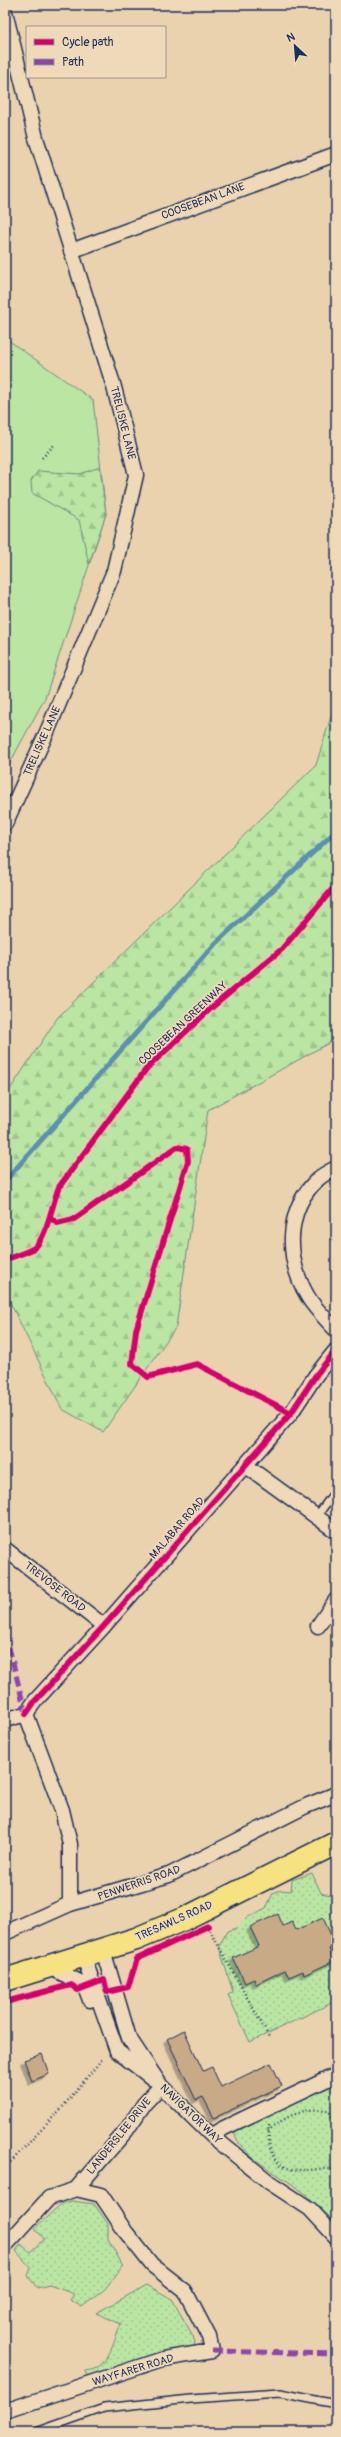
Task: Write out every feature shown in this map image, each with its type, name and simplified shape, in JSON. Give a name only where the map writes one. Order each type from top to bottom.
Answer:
[{"type":"highway","name":"TRESAWLS ROAD","points":[[5,1980],[136,1939],[203,1922],[336,1843]]},
{"type":"street","name":"TRELISKE LANE","points":[[5,12],[36,138],[114,387],[136,474],[114,571],[47,732],[5,824]]},
{"type":"street","name":"COOSEBEAN LANE","points":[[71,251],[336,154]]},
{"type":"street","points":[[336,1168],[318,1179],[300,1202],[290,1234],[293,1266],[308,1298],[336,1330]]},
{"type":"street","name":"MALABAR ROAD","points":[[26,1714],[35,1701],[104,1626],[246,1465],[290,1413],[316,1375],[336,1350]]},
{"type":"street","points":[[246,1465],[336,1531]]},
{"type":"street","name":"TREVOSE ROAD","points":[[5,1549],[104,1626]]},
{"type":"street","points":[[318,1626],[336,1600]]},
{"type":"street","points":[[5,1720],[26,1714],[64,1817],[70,1844],[70,1904]]},
{"type":"street","name":"PENWERRIS ROAD","points":[[5,1933],[70,1904],[169,1875],[292,1812],[336,1794]]},
{"type":"street","points":[[93,1952],[111,2053]]},
{"type":"street","name":"NAVIGATOR WAY","points":[[93,1952],[129,2038],[161,2086],[212,2136],[269,2182],[310,2209],[336,2237]]},
{"type":"street","points":[[47,1966],[84,1984],[111,2053],[161,2086]]},
{"type":"street","points":[[212,2136],[224,2128],[336,2075]]},
{"type":"street","name":"LANDERSLEE DRIVE","points":[[5,2246],[50,2198],[76,2189],[117,2142],[144,2104],[161,2086]]},
{"type":"street","name":"WAYFARER ROAD","points":[[5,2411],[163,2358],[212,2351],[210,2337],[185,2291],[152,2266],[124,2231],[101,2195],[76,2189]]},
{"type":"lane","points":[[316,1516],[336,1490]]},
{"type":"lane","points":[[36,2432],[104,2408],[192,2399],[280,2393],[336,2404]]},
{"type":"path","points":[[42,458],[54,445]]},
{"type":"path","points":[[203,1922],[269,2037]]},
{"type":"path","points":[[5,2168],[111,2053]]},
{"type":"path","points":[[336,2123],[329,2111],[307,2109],[277,2123],[268,2131],[267,2142],[277,2162],[287,2168],[299,2171],[336,2168]]},
{"type":"green space","points":[[5,338],[93,400],[106,514],[45,698],[5,772]]},
{"type":"green space","points":[[100,467],[106,514],[89,564],[79,520],[32,493],[31,481],[38,471],[80,474]]},
{"type":"green space","points":[[336,700],[336,1039],[208,1110],[176,1327],[103,1432],[62,1409],[5,1292],[5,1097],[58,1017],[316,765]]},
{"type":"green space","points":[[312,1873],[321,1893],[336,1896],[336,2001],[250,2042],[228,1995],[233,1992],[219,1947],[227,1931],[237,1928],[248,1917],[266,1908],[273,1893],[281,1890],[291,1891],[292,1880]]},
{"type":"green space","points":[[333,2081],[336,2087],[336,2223],[298,2188],[257,2161],[248,2153],[236,2138],[235,2130]]},
{"type":"green space","points":[[72,2201],[94,2204],[108,2224],[108,2239],[123,2266],[105,2289],[82,2307],[70,2300],[74,2294],[49,2285],[37,2288],[28,2276],[31,2268],[16,2251],[21,2244],[30,2252],[44,2239],[35,2228],[61,2204]]},
{"type":"green space","points":[[147,2285],[172,2299],[193,2336],[195,2342],[194,2348],[87,2376],[85,2371],[100,2366],[109,2354],[121,2324],[96,2313]]},
{"type":"building","points":[[278,1914],[283,1926],[292,1922],[296,1930],[323,1918],[336,1946],[329,1949],[334,1961],[304,1975],[303,1971],[289,1977],[285,1970],[256,1984],[254,1979],[245,1983],[233,1958],[259,1946],[250,1927]]},
{"type":"building","points":[[184,2030],[203,2071],[212,2067],[221,2087],[271,2063],[282,2086],[214,2118],[203,2097],[196,2100],[167,2039]]},
{"type":"building","points":[[42,2054],[49,2074],[32,2081],[24,2060]]},
{"type":"waterway","points":[[5,1181],[215,944],[336,831]]},
{"type":"marked path","points":[[5,1632],[26,1714]]},
{"type":"marked path","points":[[212,2351],[336,2354]]},
{"type":"cycle path","name":"COOSEBEAN GREENWAY","points":[[5,1260],[31,1250],[38,1244],[46,1229],[59,1187],[147,1068],[210,1009],[282,949],[336,885]]},
{"type":"cycle path","points":[[51,1218],[57,1223],[74,1219],[177,1147],[187,1149],[188,1161],[136,1330],[132,1364],[148,1377],[197,1364],[291,1413]]},
{"type":"cycle path","points":[[26,1714],[35,1701],[104,1626],[291,1413],[316,1375],[336,1350]]},
{"type":"cycle path","points":[[5,2002],[71,1985],[78,1990],[104,1980],[107,1992],[128,1987],[137,1959],[208,1926]]}]
